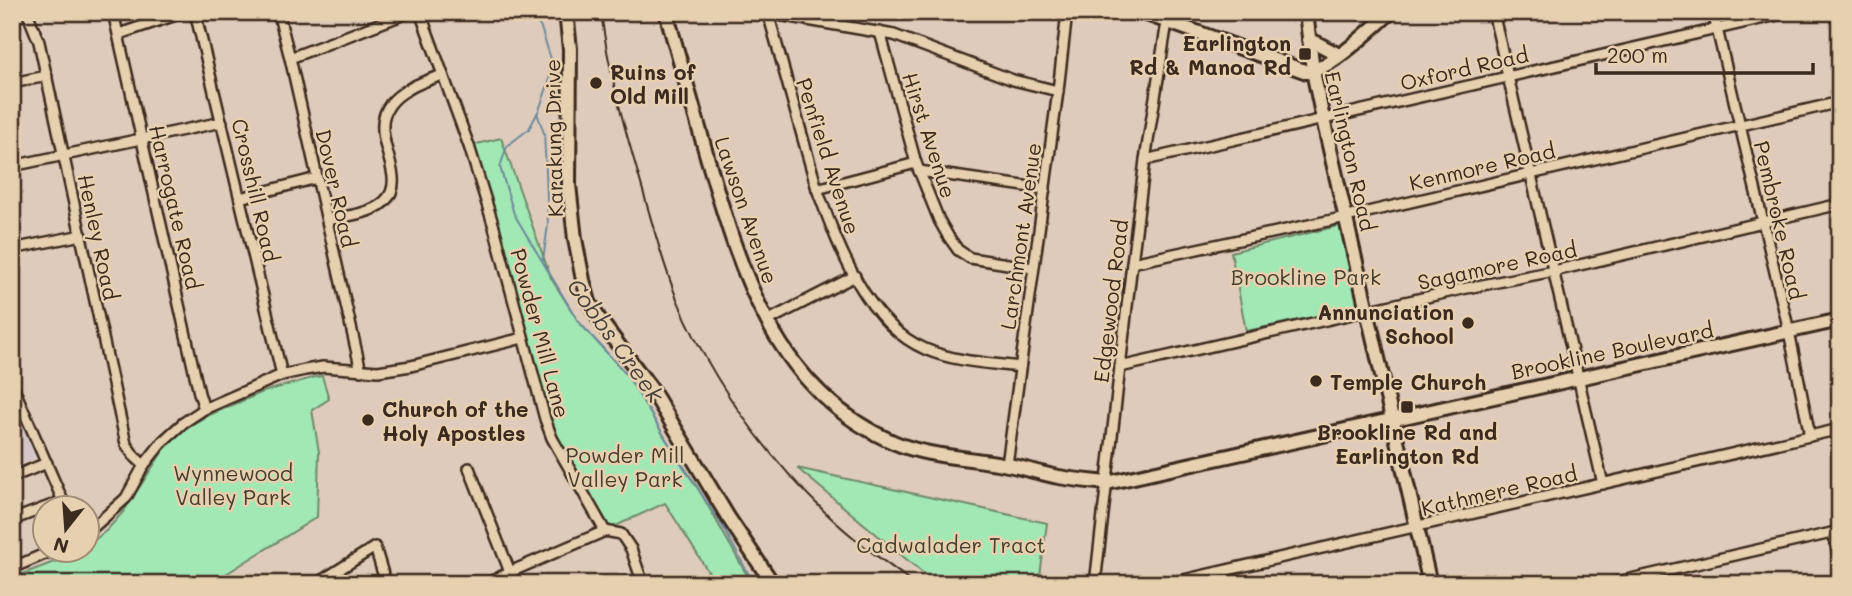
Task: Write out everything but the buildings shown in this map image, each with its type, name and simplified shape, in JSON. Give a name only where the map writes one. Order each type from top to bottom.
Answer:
[{"type":"street","name":"Henley Road","points":[[27,12],[39,42],[47,76],[126,444],[144,465]]},
{"type":"street","name":"Harrogate Road","points":[[113,12],[204,409]]},
{"type":"street","points":[[119,34],[185,12]]},
{"type":"street","name":"Crosshill Road","points":[[195,12],[282,375]]},
{"type":"street","name":"Dover Road","points":[[278,12],[361,371]]},
{"type":"street","points":[[290,58],[410,12]]},
{"type":"street","name":"Powder Mill Lane","points":[[420,12],[469,146],[494,227],[545,419],[552,438],[605,531]]},
{"type":"street","name":"Karakung Drive","points":[[566,12],[570,49],[569,185],[575,239],[589,302],[644,377],[728,517],[773,584]]},
{"type":"street","name":"Lawson Avenue","points":[[666,12],[725,220],[743,272],[767,321],[794,365],[814,388],[848,416],[873,432],[924,453],[1007,465],[1057,477],[1107,483]]},
{"type":"street","name":"Larchmont Avenue","points":[[1007,465],[1067,12]]},
{"type":"street","points":[[1141,12],[1300,71],[1313,71],[1339,55],[1391,12]]},
{"type":"street","name":"Earlington Road","points":[[1306,12],[1313,71],[1323,119],[1430,584]]},
{"type":"street","points":[[1493,12],[1603,484]]},
{"type":"street","name":"Pembroke Road","points":[[1713,12],[1789,331],[1810,436]]},
{"type":"street","name":"Oxford Road","points":[[1145,160],[1791,12]]},
{"type":"street","points":[[764,13],[813,16],[894,35],[1013,80],[1058,91]]},
{"type":"street","name":"Penfield Avenue","points":[[764,13],[817,189],[847,262],[876,309],[890,325],[923,348],[968,360],[1020,367]]},
{"type":"street","name":"Edgewood Road","points":[[1094,584],[1145,160],[1167,22]]},
{"type":"street","name":"Hirst Avenue","points":[[880,32],[918,167],[939,220],[958,250],[970,258],[1033,268]]},
{"type":"street","points":[[1309,39],[1339,55]]},
{"type":"street","points":[[327,220],[371,209],[387,200],[394,179],[383,139],[386,113],[405,90],[443,75]]},
{"type":"street","points":[[12,83],[47,76]]},
{"type":"street","name":"Kenmore Road","points":[[1132,263],[1346,217],[1840,102]]},
{"type":"street","points":[[12,166],[222,122]]},
{"type":"street","points":[[817,189],[918,167],[1045,189]]},
{"type":"street","points":[[240,198],[317,178]]},
{"type":"street","name":"Sagamore Road","points":[[1120,367],[1840,204]]},
{"type":"street","points":[[12,248],[82,235]]},
{"type":"street","points":[[767,321],[855,276]]},
{"type":"street","name":"Brookline Boulevard","points":[[1107,483],[1840,320]]},
{"type":"street","points":[[102,519],[126,498],[144,465],[163,441],[183,423],[204,409],[282,375],[323,368],[379,371],[411,366],[523,338]]},
{"type":"street","points":[[12,384],[60,494]]},
{"type":"street","name":"Kathmere Road","points":[[1166,584],[1840,429]]},
{"type":"street","points":[[12,477],[47,463]]},
{"type":"street","points":[[469,468],[510,572]]},
{"type":"street","points":[[12,520],[32,514]]},
{"type":"street","points":[[486,584],[605,531],[621,534],[631,550],[643,584]]},
{"type":"street","points":[[1609,584],[1837,532],[1840,563]]},
{"type":"street","points":[[316,584],[374,547],[386,584]]},
{"type":"street","points":[[12,568],[32,560]]},
{"type":"shaded area","points":[[12,400],[37,457],[12,469]]},
{"type":"green space","name":"Powder Mill Valley Park","points":[[501,138],[551,278],[578,321],[627,375],[698,488],[752,584],[716,584],[665,503],[605,531],[552,438],[469,146]]},
{"type":"green space","name":"Brookline Park","points":[[1342,225],[1361,307],[1246,331],[1231,252]]},
{"type":"green space","name":"Wynnewood Valley Park","points":[[322,376],[329,399],[312,410],[319,452],[317,517],[210,584],[12,584],[12,578],[49,564],[102,564],[102,534],[124,511],[163,451],[184,429],[263,392]]},
{"type":"green space","name":"Cadwalader Tract","points":[[797,468],[1047,523],[1039,584],[936,584]]},
{"type":"waterway","name":"Cobbs Creek","points":[[529,12],[541,28],[551,59],[549,82],[539,110],[529,129],[507,146],[500,167],[514,214],[578,321],[627,375],[723,527],[754,584]]},
{"type":"waterway","name":"Cobbs Creek","points":[[537,113],[544,133],[546,171],[548,225],[543,260]]},
{"type":"tram line","points":[[601,12],[617,96],[661,254],[677,299],[706,358],[742,414],[805,492],[849,534],[915,584]]},
{"type":"place","name":"Earlington Rd & Manoa Rd","points":[[1305,54]]},
{"type":"place","name":"Ruins of Old Mill","points":[[596,83]]},
{"type":"place","name":"Annunciation School","points":[[1468,323]]},
{"type":"place","name":"Temple Church","points":[[1316,381]]},
{"type":"place","name":"Brookline Rd and Earlington Rd","points":[[1407,407]]},
{"type":"place","name":"Church of the Holy Apostles","points":[[368,420]]}]
